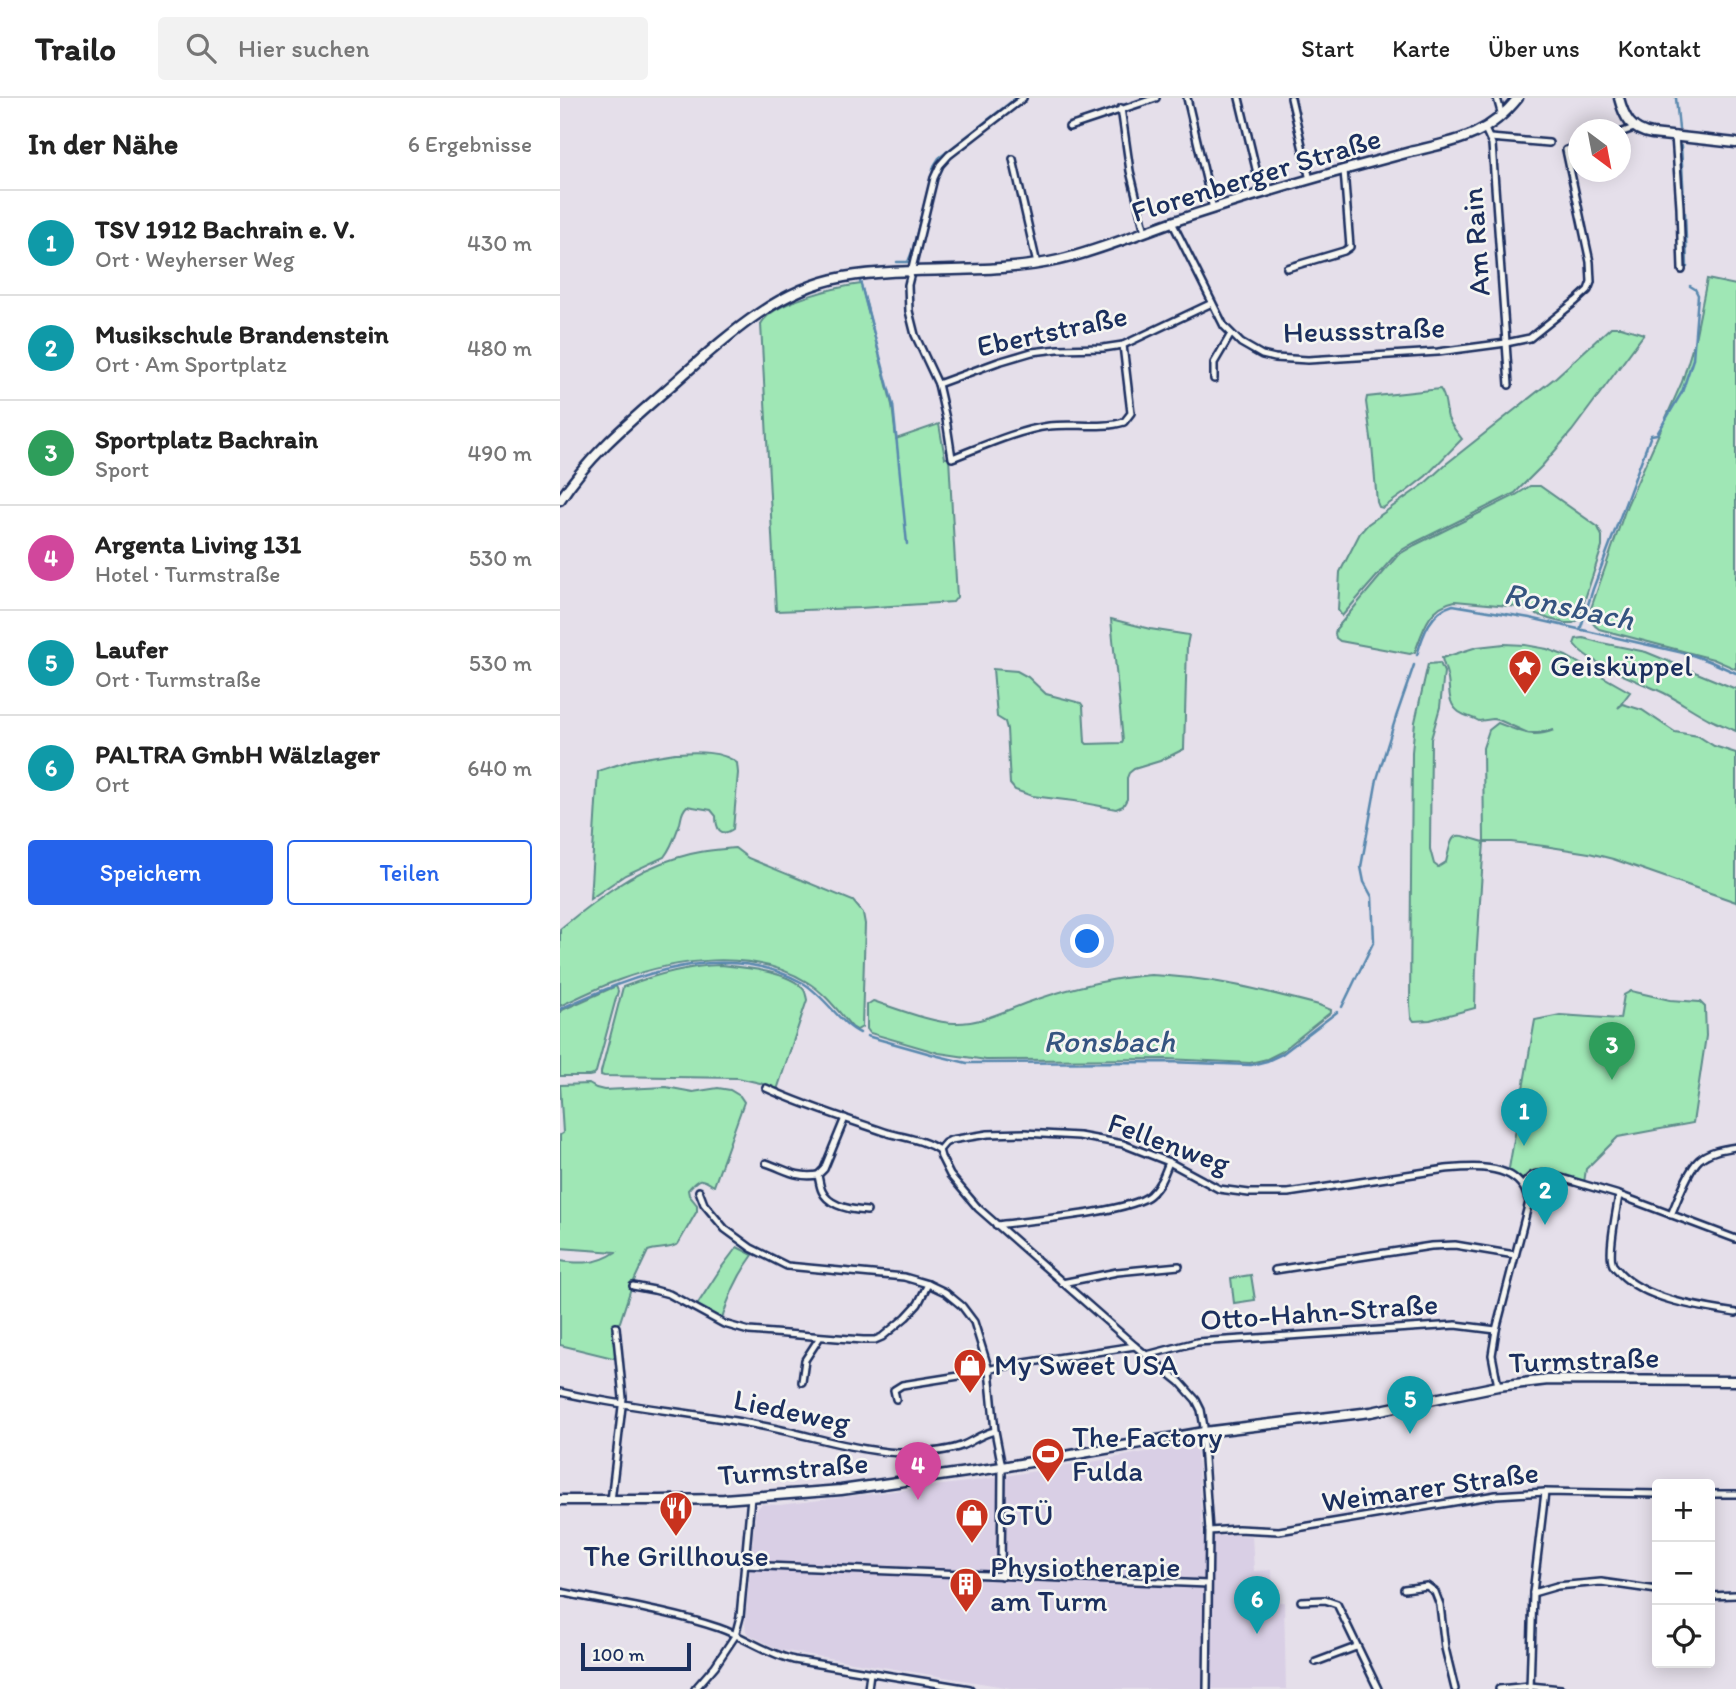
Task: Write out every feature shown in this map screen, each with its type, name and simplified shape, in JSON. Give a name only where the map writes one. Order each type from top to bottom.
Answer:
[{"type":"street","points":[[1023,98],[940,165],[934,178],[908,285],[909,311],[915,335],[938,384],[952,458],[1046,426],[1120,423],[1128,418],[1131,413],[1123,345]]},
{"type":"street","points":[[1069,127],[1156,98]]},
{"type":"street","points":[[1187,98],[1213,209]]},
{"type":"street","points":[[1239,98],[1262,194]]},
{"type":"street","points":[[1291,98],[1310,180]]},
{"type":"street","points":[[1497,98],[1502,116]]},
{"type":"street","name":"Florenberger Straße","points":[[560,500],[581,470],[605,444],[729,336],[757,314],[792,294],[817,284],[850,276],[883,272],[1012,268],[1079,255],[1262,194],[1466,138],[1485,129],[1502,116],[1518,98]]},
{"type":"street","points":[[1619,98],[1626,118],[1634,128],[1646,133],[1736,142]]},
{"type":"street","points":[[1121,108],[1130,171],[1144,232]]},
{"type":"street","name":"Am Rain","points":[[1485,129],[1490,138],[1509,385]]},
{"type":"street","points":[[1675,135],[1682,270]]},
{"type":"street","points":[[1490,138],[1549,143]]},
{"type":"street","points":[[1506,343],[1530,338],[1588,290],[1591,282],[1590,262],[1566,150],[1558,144]]},
{"type":"street","points":[[1013,159],[1037,264]]},
{"type":"street","points":[[1287,268],[1344,251],[1349,247],[1343,170]]},
{"type":"street","name":"Heussstraße","points":[[1172,222],[1219,317],[1241,343],[1262,355],[1292,360],[1438,352],[1506,343]]},
{"type":"street","name":"Ebertstraße","points":[[938,384],[1032,352],[1123,345],[1212,303]]},
{"type":"street","points":[[1214,379],[1214,363],[1231,334]]},
{"type":"street","points":[[766,1088],[901,1137],[923,1141],[939,1150],[957,1185],[996,1225],[1180,1382],[1196,1400],[1201,1410],[1204,1432],[1209,1531],[1207,1689]]},
{"type":"street","points":[[766,1163],[798,1176],[818,1175],[824,1169],[845,1118]]},
{"type":"street","name":"Fellenweg","points":[[939,1150],[951,1140],[988,1134],[1079,1136],[1123,1144],[1169,1162],[1219,1189],[1250,1193],[1288,1193],[1469,1167],[1508,1174],[1522,1185]]},
{"type":"street","points":[[1671,1215],[1698,1160],[1715,1151],[1736,1147]]},
{"type":"street","points":[[996,1225],[1130,1204],[1148,1197],[1161,1183],[1169,1162]]},
{"type":"street","points":[[1498,1386],[1492,1355],[1529,1202],[1522,1185],[1531,1175],[1548,1174],[1619,1195],[1736,1239]]},
{"type":"street","points":[[818,1175],[822,1193],[831,1202],[852,1210],[867,1211]]},
{"type":"street","points":[[699,1191],[704,1205],[725,1229],[751,1248],[787,1266],[904,1277],[945,1292],[962,1306],[974,1322],[989,1370],[1002,1468],[1001,1576]]},
{"type":"street","points":[[1619,1195],[1611,1250],[1612,1264],[1627,1279],[1648,1293],[1736,1313]]},
{"type":"street","points":[[1275,1270],[1431,1246],[1455,1245],[1515,1255]]},
{"type":"street","points":[[1062,1283],[1117,1272],[1179,1266]]},
{"type":"street","points":[[633,1286],[669,1294],[724,1324],[749,1331],[863,1340],[882,1336],[918,1304],[928,1284]]},
{"type":"street","name":"Otto-Hahn-Straße","points":[[1147,1355],[1197,1342],[1456,1325],[1496,1330]]},
{"type":"street","points":[[611,1500],[622,1405],[616,1327]]},
{"type":"street","points":[[802,1382],[804,1360],[820,1337]]},
{"type":"street","points":[[896,1399],[894,1390],[902,1385],[1135,1346]]},
{"type":"street","name":"Turmstraße","points":[[560,1500],[751,1497],[841,1490],[1002,1468],[1204,1432],[1371,1412],[1498,1386],[1548,1380],[1736,1381]]},
{"type":"street","name":"Liedeweg","points":[[560,1392],[622,1405],[777,1429],[828,1442],[896,1453],[960,1446],[982,1433],[995,1431]]},
{"type":"street","points":[[1530,1687],[1533,1593],[1545,1492]]},
{"type":"street","name":"Weimarer Straße","points":[[1209,1531],[1279,1531],[1471,1499],[1545,1492],[1652,1494]]},
{"type":"street","points":[[1715,1494],[1736,1494]]},
{"type":"street","points":[[695,1689],[715,1666],[735,1636],[740,1617],[751,1497]]},
{"type":"street","points":[[744,1565],[1208,1584]]},
{"type":"street","points":[[1533,1593],[1569,1584],[1601,1581],[1652,1589]]},
{"type":"street","points":[[1404,1589],[1427,1586],[1435,1592],[1440,1605],[1445,1648],[1455,1689]]},
{"type":"street","points":[[560,1591],[721,1629],[782,1657],[971,1689]]},
{"type":"street","points":[[1715,1596],[1736,1595]]},
{"type":"street","points":[[1301,1601],[1325,1600],[1337,1604],[1378,1689]]},
{"type":"street","points":[[1316,1662],[1356,1647]]},
{"type":"street","points":[[869,1689],[870,1673]]},
{"type":"street","points":[[1499,1689],[1561,1689]]},
{"type":"shaded area","points":[[1189,1444],[1194,1446],[1197,1452],[1203,1537],[1252,1536],[1254,1571],[1272,1570],[1273,1602],[1284,1602],[1286,1689],[1017,1689],[780,1650],[746,1631],[755,1516],[762,1504],[779,1505],[967,1482]]},
{"type":"green space","points":[[1707,279],[1736,285],[1736,669],[1713,659],[1599,629],[1592,623],[1589,614],[1627,505],[1682,382],[1695,339]]},
{"type":"green space","points":[[861,284],[892,405],[896,439],[939,424],[945,458],[949,458],[957,597],[953,602],[776,611],[761,324],[767,316],[791,302],[837,288]]},
{"type":"green space","points":[[1611,327],[1644,334],[1572,431],[1542,466],[1515,493],[1397,553],[1342,616],[1338,610],[1340,572],[1360,533],[1368,524],[1423,485],[1556,377]]},
{"type":"green space","points":[[1440,389],[1449,421],[1462,439],[1426,476],[1383,508],[1379,507],[1367,397]]},
{"type":"green space","points":[[1530,486],[1540,486],[1598,527],[1602,536],[1602,547],[1578,620],[1565,623],[1520,607],[1455,601],[1439,608],[1433,614],[1424,628],[1415,652],[1410,654],[1336,638],[1336,629],[1398,555]]},
{"type":"green space","points":[[1111,619],[1189,635],[1184,749],[1129,773],[1127,799],[1123,806],[1116,809],[1032,796],[1015,790],[1010,784],[1007,729],[1005,722],[997,717],[993,669],[1017,671],[1028,677],[1046,694],[1081,703],[1087,744],[1122,743]]},
{"type":"green space","points":[[1583,638],[1646,652],[1736,689],[1736,731],[1591,659],[1574,644],[1576,639]]},
{"type":"green space","points":[[1504,644],[1547,649],[1566,656],[1630,692],[1618,708],[1623,704],[1642,710],[1675,732],[1698,736],[1714,746],[1736,753],[1736,902],[1589,853],[1511,842],[1484,842],[1483,748],[1489,730],[1498,723],[1519,731],[1532,734],[1554,730],[1528,733],[1499,720],[1479,721],[1459,712],[1451,700],[1442,658],[1477,647]]},
{"type":"green space","points":[[1440,663],[1444,672],[1440,707],[1431,739],[1430,849],[1434,864],[1438,867],[1446,862],[1456,836],[1484,842],[1475,1008],[1430,1020],[1414,1021],[1410,1004],[1412,752],[1415,722],[1428,664]]},
{"type":"green space","points":[[675,753],[715,754],[737,763],[733,829],[722,832],[711,810],[687,806],[674,840],[664,857],[625,875],[590,899],[598,771],[632,760]]},
{"type":"green space","points":[[735,848],[748,858],[853,901],[863,913],[862,1027],[857,1030],[852,1027],[814,986],[807,982],[762,964],[738,961],[689,962],[641,973],[560,1006],[560,929],[600,897],[644,870],[691,854]]},
{"type":"green space","points":[[720,965],[777,974],[788,978],[805,991],[807,1000],[777,1090],[738,1078],[601,1075],[623,987],[670,972]]},
{"type":"green space","points":[[1151,975],[1236,985],[1319,1005],[1331,1012],[1281,1052],[1250,1063],[1167,1059],[986,1060],[939,1053],[870,1033],[867,1029],[867,1005],[873,1001],[938,1021],[967,1022],[987,1018],[1078,987]]},
{"type":"green space","points":[[616,986],[618,991],[596,1072],[589,1076],[560,1076],[560,1011]]},
{"type":"green space","points":[[1631,991],[1670,1000],[1700,1002],[1705,1007],[1706,1036],[1693,1123],[1618,1137],[1586,1169],[1584,1183],[1538,1173],[1523,1185],[1508,1174],[1535,1020],[1560,1015],[1620,1019],[1624,995]]},
{"type":"green space","points":[[589,1084],[604,1090],[666,1087],[693,1092],[718,1088],[730,1090],[744,1102],[714,1186],[700,1180],[688,1190],[697,1205],[697,1211],[678,1244],[648,1251],[632,1285],[620,1322],[614,1327],[617,1359],[560,1345],[560,1261],[590,1262],[616,1252],[560,1248],[560,1135],[563,1133],[560,1085]]},
{"type":"green space","points":[[737,1247],[753,1255],[734,1286],[722,1319],[697,1305]]},
{"type":"green space","points":[[1251,1275],[1255,1300],[1234,1303],[1231,1278]]},
{"type":"waterway","points":[[897,262],[908,262],[934,166],[939,158],[1016,98]]},
{"type":"waterway","points":[[1676,98],[1679,129]]},
{"type":"waterway","points":[[1681,146],[1684,201]]},
{"type":"waterway","points":[[1685,213],[1687,267]]},
{"type":"waterway","points":[[860,281],[893,405],[907,544]]},
{"type":"waterway","points":[[1580,630],[1651,435],[1657,434],[1682,392],[1693,359],[1698,295],[1690,286]]},
{"type":"waterway","name":"Ronsbach","points":[[1417,655],[1425,632],[1434,618],[1439,612],[1453,605],[1530,618],[1692,655],[1736,673]]},
{"type":"waterway","name":"Ronsbach","points":[[1342,1007],[1374,941],[1372,897],[1364,882],[1361,867],[1377,779],[1414,665]]},
{"type":"waterway","name":"Ronsbach","points":[[560,1009],[649,974],[711,963],[743,964],[773,970],[803,983],[819,995],[846,1024],[860,1033]]},
{"type":"waterway","name":"Ronsbach","points":[[867,1036],[967,1063],[1168,1062],[1251,1065],[1282,1054],[1337,1012]]},
{"type":"place","name":"Geisküppel","points":[[1525,696]]},
{"type":"place","name":"Sportplatz Bachrain","points":[[1612,1080]]},
{"type":"place","name":"TSV 1912 Bachrain e. V.","points":[[1524,1146]]},
{"type":"place","name":"Musikschule Brandenstein","points":[[1545,1225]]},
{"type":"place","name":"My Sweet USA","points":[[970,1395]]},
{"type":"place","name":"Laufer","points":[[1410,1434]]},
{"type":"place","name":"The Factory Fulda","points":[[1048,1484]]},
{"type":"place","name":"Argenta Living 131","points":[[918,1500]]},
{"type":"place","name":"The Grillhouse","points":[[676,1538]]},
{"type":"place","name":"GTÜ","points":[[972,1545]]},
{"type":"place","name":"Physiotherapie am Turm","points":[[966,1614]]},
{"type":"place","name":"PALTRA GmbH Wälzlager","points":[[1257,1634]]}]
